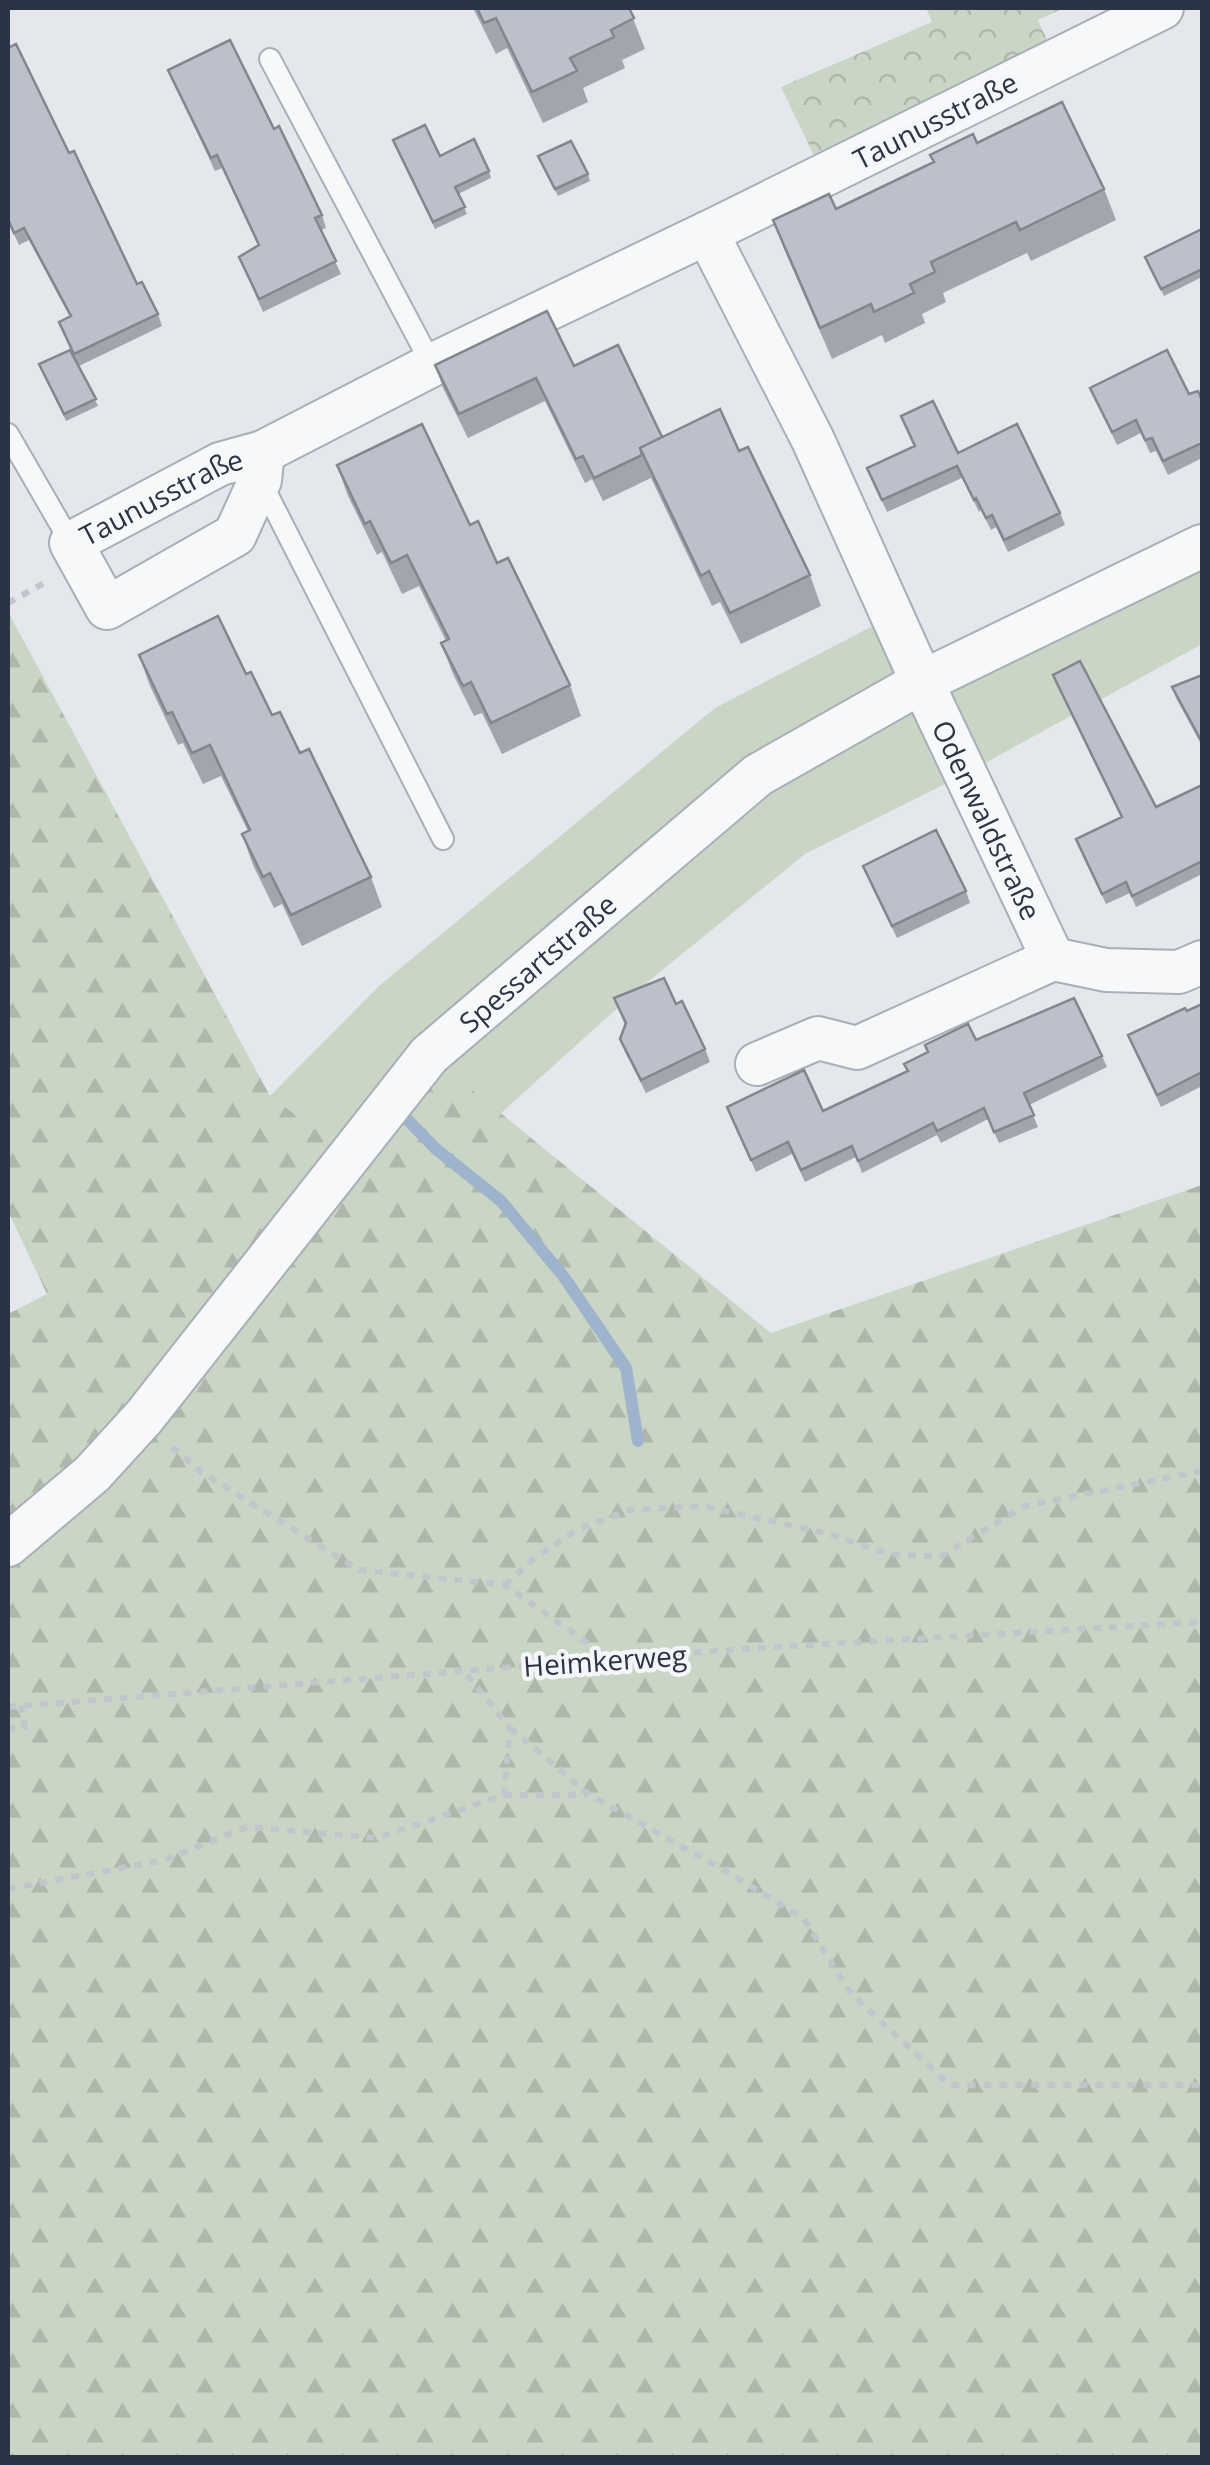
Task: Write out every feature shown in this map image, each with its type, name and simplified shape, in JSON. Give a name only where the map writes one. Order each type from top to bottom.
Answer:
[{"type":"street","name":"Taunusstraße","points":[[262,466],[236,535],[107,608],[71,543],[220,464],[262,466],[432,365],[1162,8]]},
{"type":"street","points":[[707,233],[812,440],[922,682]]},
{"type":"street","name":"Spessartstraße","points":[[8,1545],[92,1474],[144,1417],[428,1055],[758,775],[922,682],[1202,546]]},
{"type":"street","name":"Odenwaldstraße","points":[[922,682],[1053,959]]},
{"type":"street","points":[[756,1064],[818,1038],[858,1048],[1053,959],[1106,970],[1178,972],[1202,962]]},
{"type":"lane","points":[[270,59],[432,365]]},
{"type":"lane","points":[[8,434],[71,543]]},
{"type":"lane","points":[[262,466],[444,838]]},
{"type":"path","points":[[144,1417],[201,1472],[359,1570],[506,1586],[611,1659]]},
{"type":"path","points":[[506,1586],[532,1560],[576,1530],[629,1510],[702,1506],[826,1533],[888,1554],[940,1556],[1025,1506],[1202,1470]]},
{"type":"path","name":"Heimkerweg","points":[[8,1708],[611,1659],[1202,1622]]},
{"type":"path","points":[[464,1671],[510,1728],[590,1795],[804,1919],[850,1994],[950,2085],[1202,2085]]},
{"type":"path","points":[[8,1729],[24,1726],[21,1706]]},
{"type":"path","points":[[504,1795],[510,1728]]},
{"type":"path","points":[[8,1889],[164,1860],[247,1827],[376,1838],[504,1795],[590,1795]]},
{"type":"green space","points":[[926,8],[1064,8],[1038,20],[1053,53],[820,168],[781,87],[932,22]]},
{"type":"green space","points":[[1202,546],[1202,644],[965,774],[805,854],[633,994],[500,1114],[429,1055],[350,1155],[270,1096],[380,985],[715,708],[892,616],[921,682]]},
{"type":"green space","points":[[8,612],[270,1096],[350,1155],[429,1055],[771,1333],[1202,1185],[1202,2457],[8,2457],[8,1314],[47,1294],[8,1211]]},
{"type":"building","points":[[477,8],[629,8],[634,18],[611,30],[614,37],[570,58],[577,71],[532,92],[496,18],[484,23]]},
{"type":"building","points":[[230,40],[274,129],[279,126],[322,215],[315,218],[336,261],[259,299],[239,257],[259,245],[217,155],[211,158],[168,70]]},
{"type":"building","points":[[16,44],[69,153],[74,151],[137,284],[142,282],[158,314],[74,354],[59,322],[71,316],[24,228],[14,233],[8,219],[8,48]]},
{"type":"building","points":[[1062,102],[1104,189],[1020,230],[1016,222],[931,262],[935,272],[910,284],[914,293],[874,312],[871,304],[820,328],[773,220],[829,194],[836,209],[934,162],[930,155],[973,134],[977,143]]},
{"type":"building","points":[[425,125],[440,156],[474,139],[489,171],[455,187],[465,207],[433,222],[393,140]]},
{"type":"building","points":[[571,141],[588,174],[555,189],[538,156]]},
{"type":"building","points":[[1202,229],[1202,269],[1161,289],[1145,257]]},
{"type":"building","points":[[547,311],[574,366],[618,345],[662,437],[640,448],[642,455],[594,478],[583,456],[576,459],[536,378],[459,414],[435,365]]},
{"type":"building","points":[[70,350],[96,399],[64,414],[39,364]]},
{"type":"building","points":[[1167,350],[1189,394],[1198,391],[1202,400],[1202,443],[1163,461],[1152,438],[1145,440],[1136,420],[1112,432],[1090,388]]},
{"type":"building","points":[[933,401],[958,453],[1017,424],[1060,513],[1004,540],[992,515],[986,518],[974,500],[957,466],[882,500],[867,468],[915,446],[901,416]]},
{"type":"building","points":[[720,409],[739,451],[748,447],[810,575],[730,613],[709,571],[701,576],[640,448]]},
{"type":"building","points":[[422,424],[470,525],[478,521],[497,563],[508,558],[570,685],[491,723],[471,682],[463,686],[441,643],[449,639],[407,555],[391,563],[370,521],[365,524],[337,465]]},
{"type":"building","points":[[218,616],[246,674],[251,672],[272,715],[280,712],[300,753],[309,749],[371,877],[291,915],[270,873],[263,877],[242,834],[250,830],[210,745],[192,753],[172,712],[167,714],[139,655]]},
{"type":"building","points":[[1080,661],[1156,807],[1202,785],[1202,861],[1132,896],[1126,882],[1102,894],[1076,839],[1122,817],[1053,675]]},
{"type":"building","points":[[1202,675],[1202,742],[1172,687]]},
{"type":"building","points":[[936,830],[966,891],[892,926],[863,866]]},
{"type":"building","points":[[664,978],[676,1004],[682,1001],[705,1049],[641,1080],[620,1039],[626,1023],[614,998]]},
{"type":"building","points":[[1074,998],[1102,1056],[1024,1093],[1034,1115],[994,1132],[984,1108],[937,1131],[933,1123],[858,1161],[852,1146],[801,1170],[788,1142],[751,1160],[727,1107],[804,1070],[823,1111],[908,1071],[904,1064],[928,1052],[925,1045],[968,1024],[976,1040]]},
{"type":"building","points":[[1202,1004],[1202,1072],[1157,1095],[1128,1035]]},
{"type":"waterway","points":[[397,1109],[436,1149],[501,1201],[564,1277],[626,1368],[638,1441]]}]
